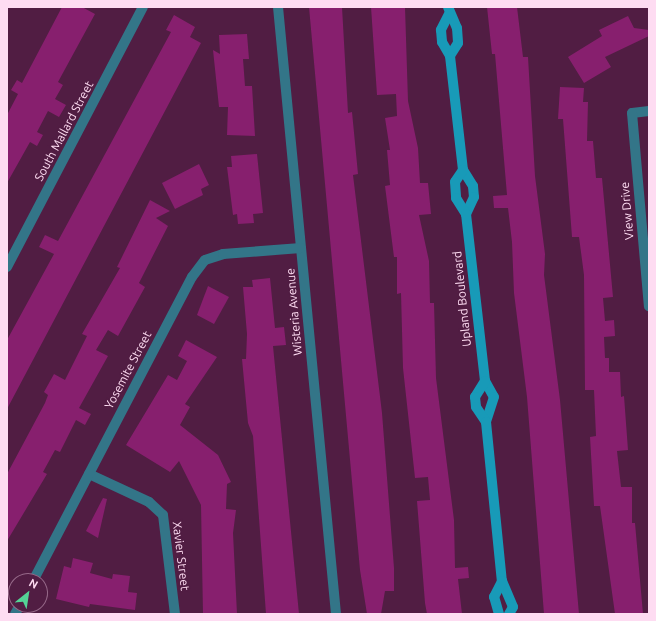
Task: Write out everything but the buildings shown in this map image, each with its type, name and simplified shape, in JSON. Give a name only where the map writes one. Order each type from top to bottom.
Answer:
[{"type":"street","name":"South Mallard Street","points":[[7,267],[143,7]]},
{"type":"street","name":"Wisteria Avenue","points":[[278,7],[336,614]]},
{"type":"street","name":"Upland Boulevard","points":[[448,11],[441,30],[442,42],[450,56],[463,170],[473,186],[474,197],[466,214]]},
{"type":"street","name":"Upland Boulevard","points":[[448,11],[457,28],[458,43],[450,56]]},
{"type":"street","name":"View Drive","points":[[649,111],[632,113],[649,306]]},
{"type":"street","name":"Upland Boulevard","points":[[463,170],[455,182],[456,198],[466,214],[484,381],[494,397],[486,422],[502,581],[512,598],[509,614]]},
{"type":"street","name":"Yosemite Street","points":[[37,573],[192,277],[205,260],[223,254],[301,248]]},
{"type":"street","name":"Upland Boulevard","points":[[484,381],[475,397],[476,407],[486,422]]},
{"type":"street","name":"Xavier Street","points":[[89,474],[149,502],[163,515],[175,614]]},
{"type":"street","name":"Upland Boulevard","points":[[499,614],[494,597],[502,581]]}]
